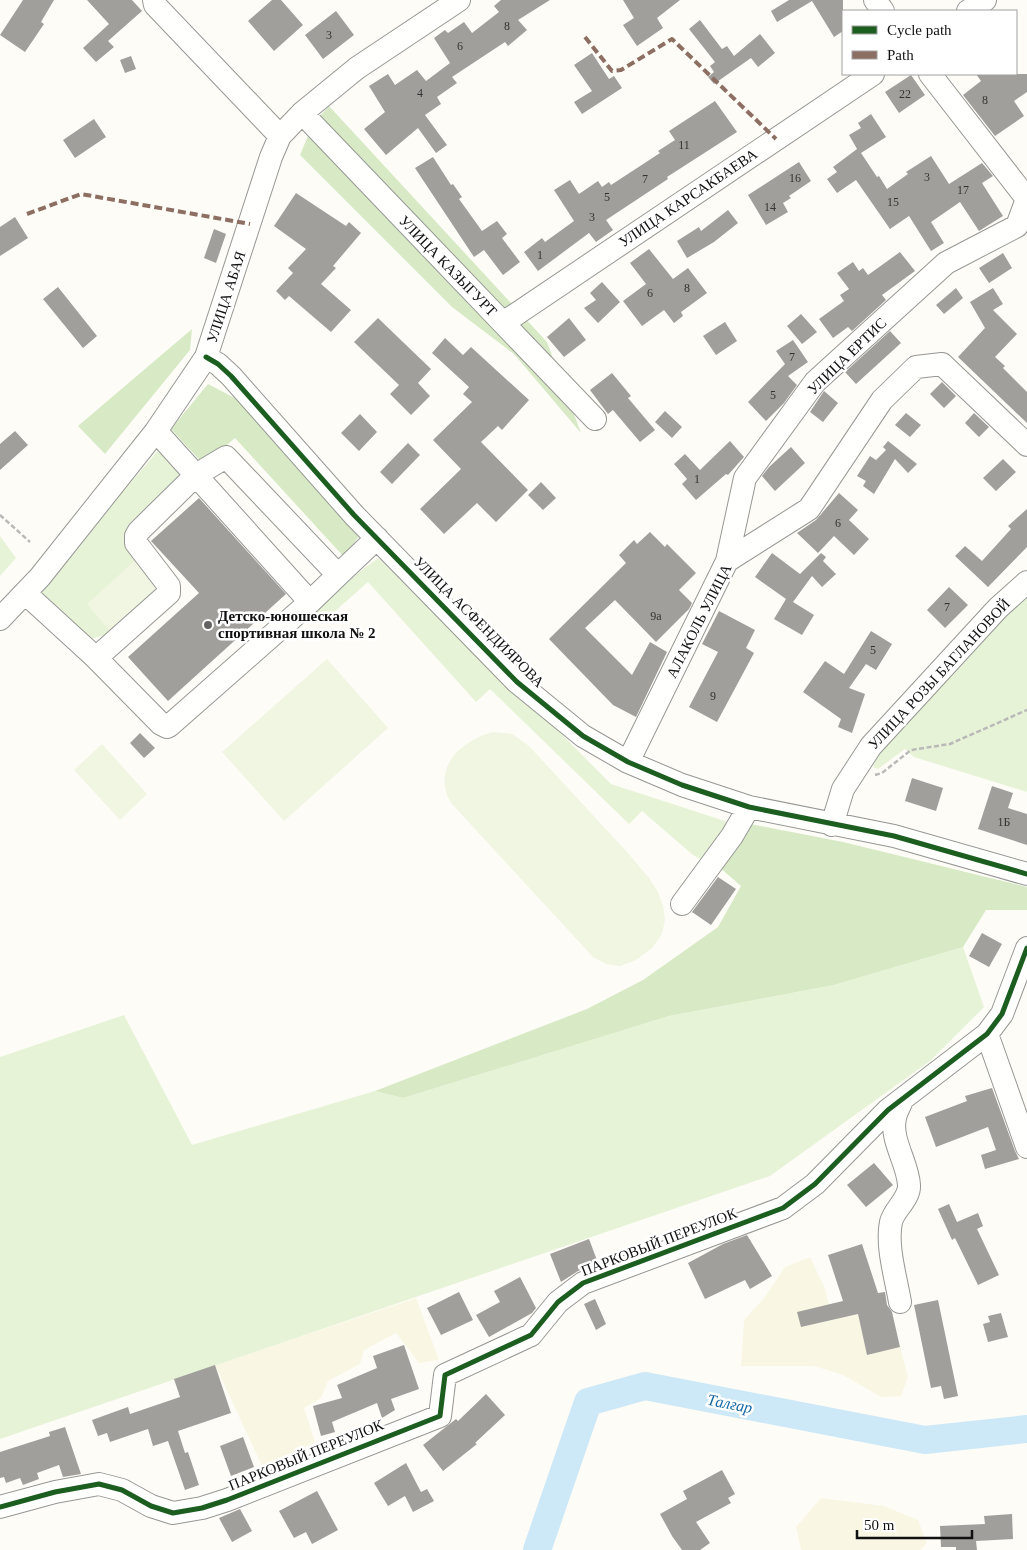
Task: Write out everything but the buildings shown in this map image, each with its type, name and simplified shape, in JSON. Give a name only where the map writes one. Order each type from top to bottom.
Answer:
[{"type":"street","points":[[154,0],[155,5],[280,136]]},
{"type":"street","name":"УЛИЦА АБАЯ","points":[[0,619],[40,577],[156,431],[206,357],[271,157],[280,136],[302,113],[357,68],[459,0]]},
{"type":"street","points":[[970,10],[986,0]]},
{"type":"street","name":"УЛИЦА КАРСАКБАЕВА","points":[[503,323],[872,75]]},
{"type":"street","points":[[931,75],[1027,199]]},
{"type":"street","name":"УЛИЦА КАЗЫГУРТ","points":[[302,113],[595,419]]},
{"type":"street","name":"УЛИЦА ЕРТИС","points":[[727,560],[745,478],[815,382],[946,263],[1017,226],[1027,199]]},
{"type":"street","name":"УЛИЦА АСФЕНДИЯРОВА","points":[[206,357],[218,364],[231,376],[354,515],[517,682],[584,736],[628,762],[682,785],[749,807],[894,836],[1027,874]]},
{"type":"street","name":"АЛАКОЛЬ УЛИЦА","points":[[628,762],[727,560],[809,509],[882,400],[916,367],[942,364],[1027,445]]},
{"type":"street","points":[[156,431],[310,602]]},
{"type":"street","points":[[96,658],[169,593],[169,586],[136,543],[136,536],[139,531],[196,476],[226,457],[338,575]]},
{"type":"street","points":[[25,593],[96,658],[161,724],[169,726],[310,602],[377,538]]},
{"type":"street","name":"УЛИЦА РОЗЫ БАГЛАНОВОЙ","points":[[832,825],[843,790],[871,746],[991,614],[1027,582]]},
{"type":"street","points":[[682,904],[732,836],[749,807]]},
{"type":"street","name":"ПАРКОВЫЙ ПЕРЕУЛОК","points":[[0,1507],[55,1492],[100,1484],[122,1490],[151,1506],[173,1513],[202,1508],[440,1416],[445,1375],[531,1335],[558,1302],[583,1283],[783,1208],[815,1184],[888,1110],[987,1034],[1002,1014],[1027,948]]},
{"type":"street","points":[[987,1034],[1027,1147]]},
{"type":"street","points":[[900,1302],[889,1237],[892,1220],[903,1203],[910,1186],[896,1136],[895,1119],[902,1100]]},
{"type":"path","points":[[0,515],[30,542]]},
{"type":"path","points":[[868,777],[882,773],[911,750],[950,744],[1027,710]]},
{"type":"shaded area","points":[[810,1257],[824,1286],[829,1305],[798,1312],[801,1327],[858,1314],[867,1354],[900,1347],[908,1377],[901,1396],[881,1397],[843,1375],[814,1366],[741,1366],[744,1320],[765,1297],[785,1267]]},
{"type":"shaded area","points":[[416,1298],[439,1360],[419,1363],[396,1333],[364,1350],[360,1364],[328,1381],[321,1398],[304,1408],[315,1442],[263,1468],[215,1365]]},
{"type":"shaded area","points":[[821,1498],[884,1506],[918,1520],[927,1543],[920,1550],[801,1550],[796,1527]]},
{"type":"green space","points":[[329,106],[547,342],[581,433],[514,354],[452,307],[300,155],[313,124]]},
{"type":"green space","points":[[192,329],[190,350],[105,454],[78,426]]},
{"type":"green space","points":[[208,384],[254,408],[362,532],[344,557],[235,438],[204,465],[171,429]]},
{"type":"green space","points":[[161,447],[186,473],[134,527],[138,558],[112,633],[91,639],[39,590]]},
{"type":"green space","points":[[0,536],[16,558],[0,576]]},
{"type":"green space","points":[[383,555],[611,784],[728,822],[708,855],[700,859],[693,855],[642,811],[629,824],[490,689],[476,702],[368,582],[324,621],[316,611],[359,572]]},
{"type":"green space","points":[[138,558],[164,588],[112,633],[87,604]]},
{"type":"green space","points":[[1027,586],[1027,792],[914,757],[905,749],[878,769],[873,767],[879,753]]},
{"type":"green space","points":[[327,659],[388,728],[284,821],[222,752]]},
{"type":"green space","points":[[493,732],[512,734],[529,746],[627,852],[658,892],[665,920],[662,934],[652,948],[636,960],[620,966],[606,964],[593,957],[451,803],[444,779],[452,758],[470,742]]},
{"type":"green space","points":[[102,744],[147,794],[120,820],[74,770]]},
{"type":"green space","points":[[750,824],[843,842],[1027,887],[1027,910],[986,910],[963,947],[834,985],[669,1016],[403,1098],[375,1091],[587,1009],[643,980],[718,927],[741,886],[719,867]]},
{"type":"green space","points":[[963,947],[984,1007],[930,1061],[770,1176],[0,1439],[0,1057],[124,1015],[192,1145],[375,1091],[403,1098],[669,1016],[834,985]]},
{"type":"waterway","name":"Талғар","points":[[537,1550],[588,1402],[645,1386],[925,1440],[1027,1429]]},
{"type":"marked path","points":[[585,37],[612,71],[621,70],[672,39],[776,139]]},
{"type":"marked path","points":[[27,214],[81,194],[250,224]]},
{"type":"cycle path","points":[[206,357],[218,364],[231,376],[354,515],[517,682],[583,736],[628,762],[682,785],[749,807],[894,836],[1027,874]]},
{"type":"cycle path","points":[[0,1507],[55,1492],[99,1484],[122,1490],[151,1506],[173,1513],[202,1508],[227,1500],[440,1416],[445,1375],[531,1335],[558,1302],[583,1283],[783,1208],[815,1184],[888,1110],[987,1034],[1002,1014],[1027,948]]},
{"type":"place","name":"Детско-юношеская спортивная школа № 2","points":[[208,625]]}]
